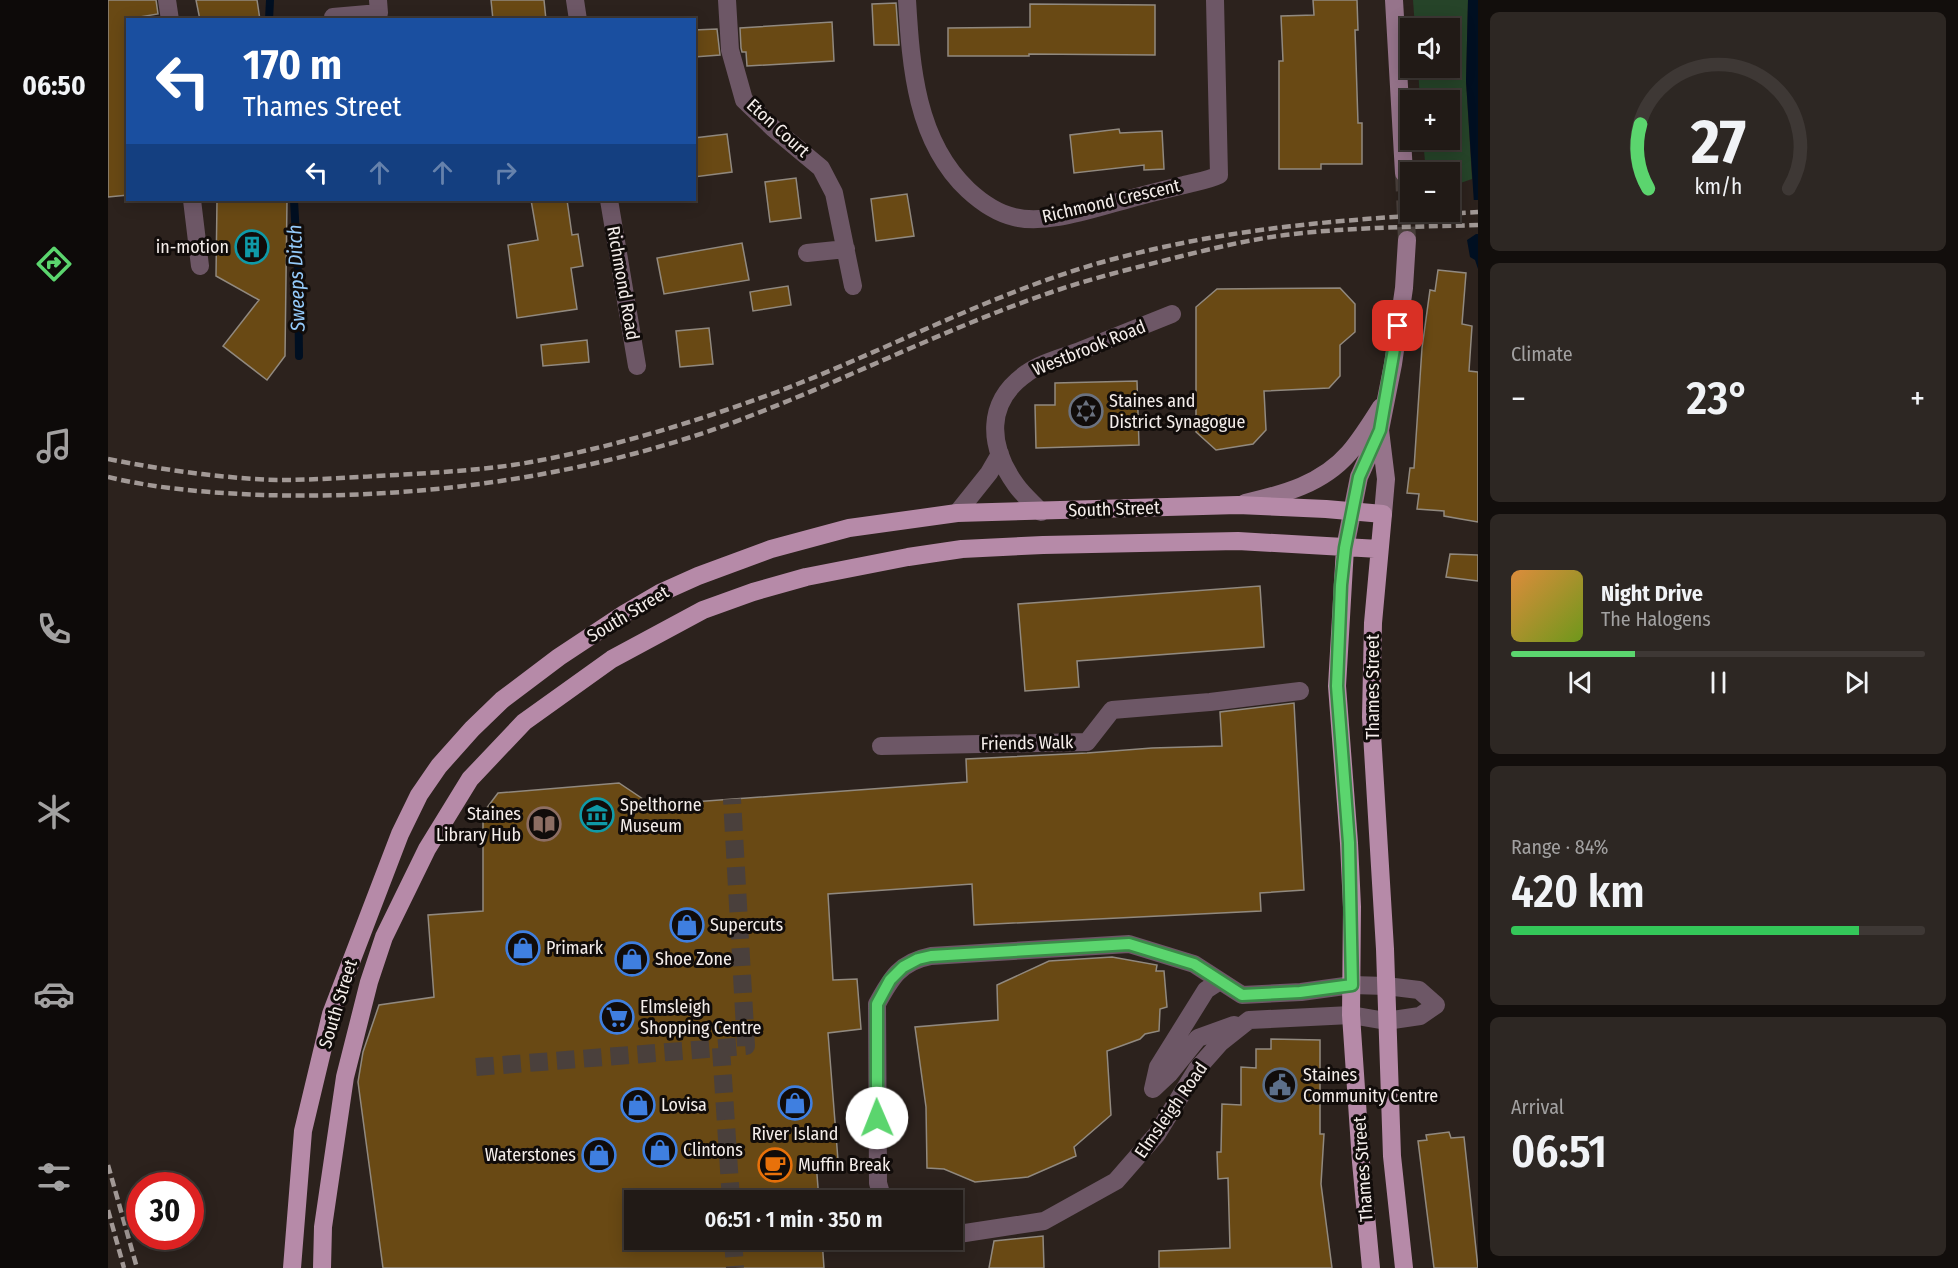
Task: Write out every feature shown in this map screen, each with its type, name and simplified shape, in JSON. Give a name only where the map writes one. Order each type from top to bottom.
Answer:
[{"type":"main road","points":[[1394,0],[1403,162]]},
{"type":"main road","name":"Thames Street","points":[[1371,1268],[1361,1162],[1352,1015],[1349,843],[1337,686],[1345,548],[1359,477],[1380,430],[1393,364],[1404,288],[1407,240]]},
{"type":"main road","points":[[1238,505],[1298,489],[1328,472],[1349,453],[1385,401]]},
{"type":"main road","name":"Thames Street","points":[[1380,430],[1386,479],[1372,645],[1371,717],[1383,892],[1392,1156],[1404,1268]]},
{"type":"main road","name":"South Street","points":[[292,1268],[303,1131],[331,1014],[400,834],[419,795],[446,758],[472,729],[502,700],[559,657],[660,593],[698,576],[771,549],[849,528],[957,513],[1238,505],[1383,514]]},
{"type":"main road","name":"South Street","points":[[322,1268],[323,1227],[345,1077],[369,982],[384,936],[427,849],[471,779],[524,722],[612,659],[703,610],[753,592],[806,577],[962,549],[1043,544],[1238,542],[1379,549]]},
{"type":"street","points":[[167,0],[170,18]]},
{"type":"street","points":[[333,18],[379,13],[378,0]]},
{"type":"street","points":[[575,0],[578,18]]},
{"type":"street","name":"Eton Court","points":[[727,0],[730,50],[744,100],[772,128],[821,168],[834,193],[853,286]]},
{"type":"street","name":"Richmond Crescent","points":[[907,0],[909,37],[920,109],[937,151],[959,182],[976,197],[994,210],[1015,218],[1026,219],[1056,217],[1219,175],[1215,0]]},
{"type":"street","points":[[192,201],[200,266]]},
{"type":"street","name":"Richmond Road","points":[[609,201],[637,366]]},
{"type":"street","points":[[807,253],[846,249]]},
{"type":"street","name":"Westbrook Road","points":[[1041,512],[1017,487],[1006,470],[1000,454],[994,424],[999,406],[1008,390],[1029,371],[1172,314]]},
{"type":"street","points":[[957,513],[989,473],[1000,454]]},
{"type":"street","name":"Friends Walk","points":[[881,746],[1087,742],[1112,710],[1210,702],[1300,691]]},
{"type":"street","points":[[880,1190],[878,1183],[877,1004],[890,980],[903,967],[918,959],[931,956],[1129,944],[1194,964],[1242,995],[1300,992],[1352,985],[1386,986],[1419,990],[1436,1005],[1420,1016],[1386,1020],[1352,1015],[1249,1020],[1198,1038],[1169,1074],[1153,1089],[1158,1067],[1206,990],[1220,981]]},
{"type":"street","points":[[1242,995],[1249,1020]]},
{"type":"street","name":"Elmsleigh Road","points":[[963,1232],[1044,1221],[1116,1180],[1157,1134],[1197,1069],[1220,1042],[1249,1020]]},
{"type":"green space","points":[[1413,0],[1468,0],[1466,81],[1472,179],[1460,183],[1460,162],[1425,162],[1424,150],[1460,150],[1460,90],[1419,90],[1419,78],[1460,78],[1460,18],[1414,18]]},
{"type":"water","points":[[1468,0],[1478,0],[1478,269],[1475,260],[1470,257],[1467,240],[1476,234],[1466,81]]},
{"type":"pier","points":[[1470,200],[1478,200],[1478,234],[1471,234],[1473,233]]},
{"type":"building","points":[[108,0],[156,0],[158,14],[126,18],[126,195],[108,197]]},
{"type":"building","points":[[196,0],[257,0],[260,18],[200,18]]},
{"type":"building","points":[[491,0],[544,0],[546,18],[493,18]]},
{"type":"building","points":[[1313,0],[1357,0],[1358,30],[1355,30],[1358,123],[1362,123],[1362,164],[1321,164],[1321,169],[1279,169],[1279,61],[1283,61],[1281,16],[1314,15]]},
{"type":"building","points":[[896,3],[899,45],[874,45],[872,4]]},
{"type":"building","points":[[1030,4],[1155,5],[1155,55],[948,56],[948,28],[1030,27]]},
{"type":"building","points":[[832,22],[834,61],[747,66],[746,52],[742,52],[741,48],[740,28]]},
{"type":"building","points":[[717,29],[720,55],[696,57],[696,30]]},
{"type":"building","points":[[1119,129],[1120,133],[1162,131],[1164,169],[1144,170],[1144,165],[1074,173],[1070,135]]},
{"type":"building","points":[[727,134],[732,172],[696,177],[696,138]]},
{"type":"building","points":[[796,178],[801,218],[770,222],[765,182]]},
{"type":"building","points":[[907,194],[914,236],[876,241],[871,199]]},
{"type":"building","points":[[217,201],[287,201],[285,356],[267,380],[223,346],[259,300],[216,276]]},
{"type":"building","points":[[531,201],[567,201],[572,235],[578,234],[583,266],[571,268],[577,309],[517,318],[508,245],[538,240]]},
{"type":"building","points":[[742,243],[749,280],[664,294],[657,258]]},
{"type":"building","points":[[1438,270],[1466,273],[1462,324],[1472,326],[1469,371],[1478,372],[1478,522],[1444,516],[1444,511],[1417,509],[1419,494],[1407,493],[1410,468],[1414,468],[1422,348],[1430,290],[1435,291]]},
{"type":"building","points":[[788,286],[791,305],[753,311],[750,292]]},
{"type":"building","points":[[1340,288],[1355,304],[1355,332],[1340,345],[1340,376],[1329,388],[1264,391],[1266,430],[1253,444],[1216,450],[1196,432],[1196,307],[1217,289]]},
{"type":"building","points":[[709,328],[713,364],[680,367],[676,331]]},
{"type":"building","points":[[587,340],[589,362],[543,366],[541,345]]},
{"type":"building","name":"Staines and District Synagogue","points":[[1137,381],[1139,445],[1036,448],[1035,405],[1055,405],[1055,383]]},
{"type":"building","points":[[1450,554],[1478,555],[1478,581],[1446,577]]},
{"type":"building","points":[[1260,586],[1264,647],[1077,661],[1079,687],[1025,691],[1018,604]]},
{"type":"building","name":"Elmsleigh Shopping Centre","points":[[1294,703],[1304,890],[1260,893],[1261,911],[974,925],[972,884],[828,894],[833,980],[857,979],[861,1029],[828,1033],[838,1160],[816,1162],[818,1190],[624,1190],[624,1250],[823,1250],[824,1268],[383,1268],[358,1082],[363,1052],[379,1005],[434,997],[428,915],[483,911],[483,813],[498,793],[619,783],[652,805],[967,782],[966,759],[1222,746],[1220,712]]},
{"type":"building","points":[[1112,957],[1157,965],[1156,971],[1164,971],[1167,1007],[1160,1009],[1159,1031],[1145,1034],[1140,1039],[1107,1051],[1111,1115],[1074,1147],[1076,1156],[1028,1177],[975,1182],[944,1169],[927,1168],[926,1107],[915,1027],[998,1020],[997,985],[1049,961]]},
{"type":"building","points":[[1271,1039],[1320,1040],[1320,1134],[1324,1134],[1321,1184],[1332,1268],[1159,1268],[1159,1251],[1230,1248],[1228,1178],[1218,1179],[1217,1152],[1221,1152],[1222,1104],[1241,1105],[1241,1067],[1256,1068],[1256,1049],[1271,1049]]},
{"type":"building","points":[[1449,1132],[1451,1138],[1464,1137],[1478,1268],[1434,1268],[1418,1141],[1427,1140],[1426,1135]]},
{"type":"building","points":[[1043,1236],[1044,1268],[989,1268],[994,1241]]},
{"type":"waterway","name":"Sweeps Ditch","points":[[269,18],[270,0]]},
{"type":"waterway","name":"Sweeps Ditch","points":[[294,201],[299,356]]},
{"type":"tunnel","points":[[1406,222],[1407,240]]},
{"type":"tunnel","points":[[476,1067],[746,1046],[732,799]]},
{"type":"tunnel","points":[[721,1048],[730,1190]]},
{"type":"tunnel","points":[[734,1250],[735,1268]]},
{"type":"railway","points":[[108,459],[192,473],[277,480],[448,472],[531,462],[624,441],[747,403],[817,376],[1017,291],[1099,263],[1194,241],[1241,233],[1334,222],[1478,212]]},
{"type":"railway","points":[[108,477],[146,485],[204,492],[263,495],[386,493],[510,480],[633,454],[693,437],[826,385],[1014,306],[1117,272],[1224,246],[1280,236],[1363,229],[1478,225]]},
{"type":"railway","points":[[108,1165],[137,1268]]},
{"type":"railway","points":[[108,1210],[124,1268]]},
{"type":"place","name":"in-motion","points":[[252,247]]},
{"type":"place","name":"Staines and District Synagogue","points":[[1086,411]]},
{"type":"place","name":"Spelthorne Museum","points":[[597,815]]},
{"type":"place","name":"Staines Library Hub","points":[[544,824]]},
{"type":"place","name":"Supercuts","points":[[687,925]]},
{"type":"place","name":"Primark","points":[[523,948]]},
{"type":"place","name":"Shoe Zone","points":[[632,959]]},
{"type":"place","name":"Elmsleigh Shopping Centre","points":[[617,1017]]},
{"type":"place","name":"Staines Community Centre","points":[[1280,1085]]},
{"type":"place","name":"River Island","points":[[795,1103]]},
{"type":"place","name":"Lovisa","points":[[638,1105]]},
{"type":"place","name":"Clintons","points":[[660,1150]]},
{"type":"place","name":"Waterstones","points":[[599,1155]]},
{"type":"place","name":"Muffin Break","points":[[775,1165]]},
{"type":"route","points":[[877,1118],[877,1004],[890,980],[903,967],[918,959],[931,956],[1129,944],[1194,964],[1242,995],[1300,992],[1352,985],[1349,843],[1337,686],[1341,585],[1345,548],[1359,477],[1380,430],[1398,326]]}]
